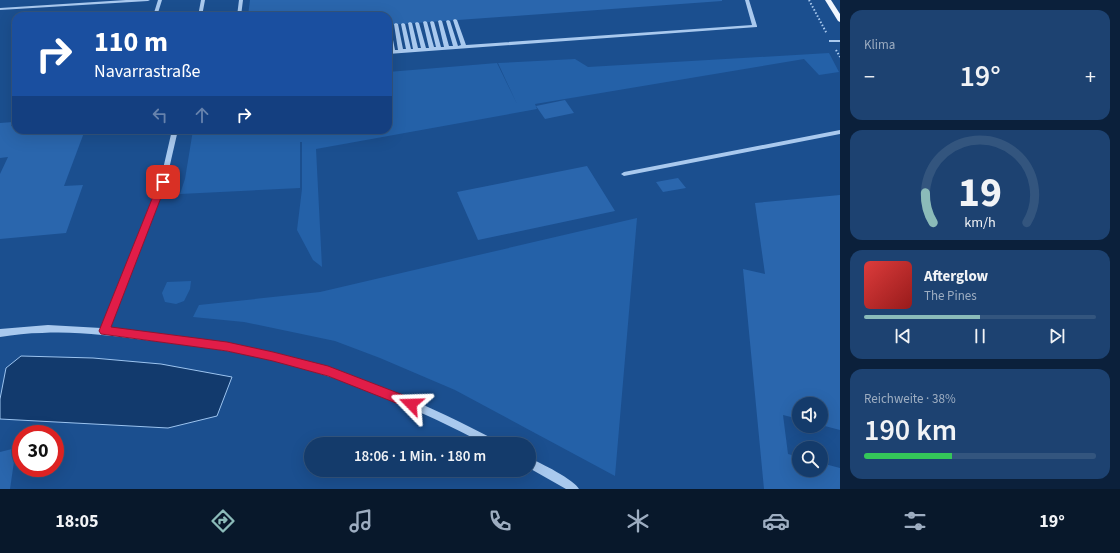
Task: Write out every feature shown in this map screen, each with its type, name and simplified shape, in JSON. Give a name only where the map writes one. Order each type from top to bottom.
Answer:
[{"type":"main road","points":[[828,0],[840,20]]},
{"type":"street","points":[[0,9],[148,0]]},
{"type":"street","points":[[156,12],[160,0]]},
{"type":"street","points":[[201,12],[204,0]]},
{"type":"street","points":[[240,12],[241,0]]},
{"type":"street","points":[[392,51],[755,26],[747,0]]},
{"type":"street","points":[[455,20],[464,46]]},
{"type":"street","points":[[440,21],[447,47]]},
{"type":"street","points":[[448,21],[456,47]]},
{"type":"street","points":[[425,22],[432,48]]},
{"type":"street","points":[[432,22],[439,48]]},
{"type":"street","points":[[410,23],[416,50]]},
{"type":"street","points":[[417,23],[424,49]]},
{"type":"street","points":[[396,24],[401,51]]},
{"type":"street","points":[[403,24],[409,50]]},
{"type":"street","points":[[831,41],[840,41]]},
{"type":"street","points":[[624,174],[840,132]]},
{"type":"street","points":[[104,331],[163,182],[174,134]]},
{"type":"street","points":[[0,333],[49,329],[104,331],[227,346],[273,356],[328,371],[440,416],[480,437]]},
{"type":"street","points":[[536,466],[559,478],[574,489]]},
{"type":"path","points":[[809,0],[840,57]]},
{"type":"shaded area","points":[[829,53],[839,72],[819,75],[804,59],[535,104],[537,109],[316,149],[322,267],[313,260],[297,230],[302,189],[302,142],[300,142],[300,188],[180,194],[185,179],[192,134],[392,134],[392,72],[497,63],[517,104],[498,63],[575,59],[588,67]]},
{"type":"shaded area","points":[[637,218],[615,476],[455,390],[380,358],[335,341],[244,322],[193,317],[199,305],[320,292]]},
{"type":"shaded area","points":[[191,281],[190,289],[184,301],[176,304],[165,302],[162,293],[167,282]]},
{"type":"shaded area","points":[[21,356],[93,358],[161,364],[232,377],[217,416],[168,428],[0,419],[0,399],[6,368]]},
{"type":"building","points":[[250,0],[722,0],[392,25],[392,12],[248,12]]},
{"type":"building","points":[[565,100],[574,113],[545,119],[536,106]]},
{"type":"building","points":[[12,122],[12,134],[84,134],[64,186],[83,185],[66,233],[0,239],[0,174],[8,157],[0,158],[0,123]]},
{"type":"building","points":[[587,166],[615,211],[478,240],[457,192]]},
{"type":"building","points":[[678,178],[686,188],[663,192],[656,182]]},
{"type":"building","points":[[840,195],[840,430],[828,427],[828,397],[792,397],[792,417],[783,415],[788,454],[792,455],[792,477],[828,477],[828,465],[840,468],[840,489],[764,489],[743,269],[765,274],[755,203]]},
{"type":"building","points":[[12,449],[12,475],[10,489],[0,489],[0,452]]},
{"type":"route","points":[[163,182],[104,331],[227,346],[273,356],[328,371],[411,404]]}]
